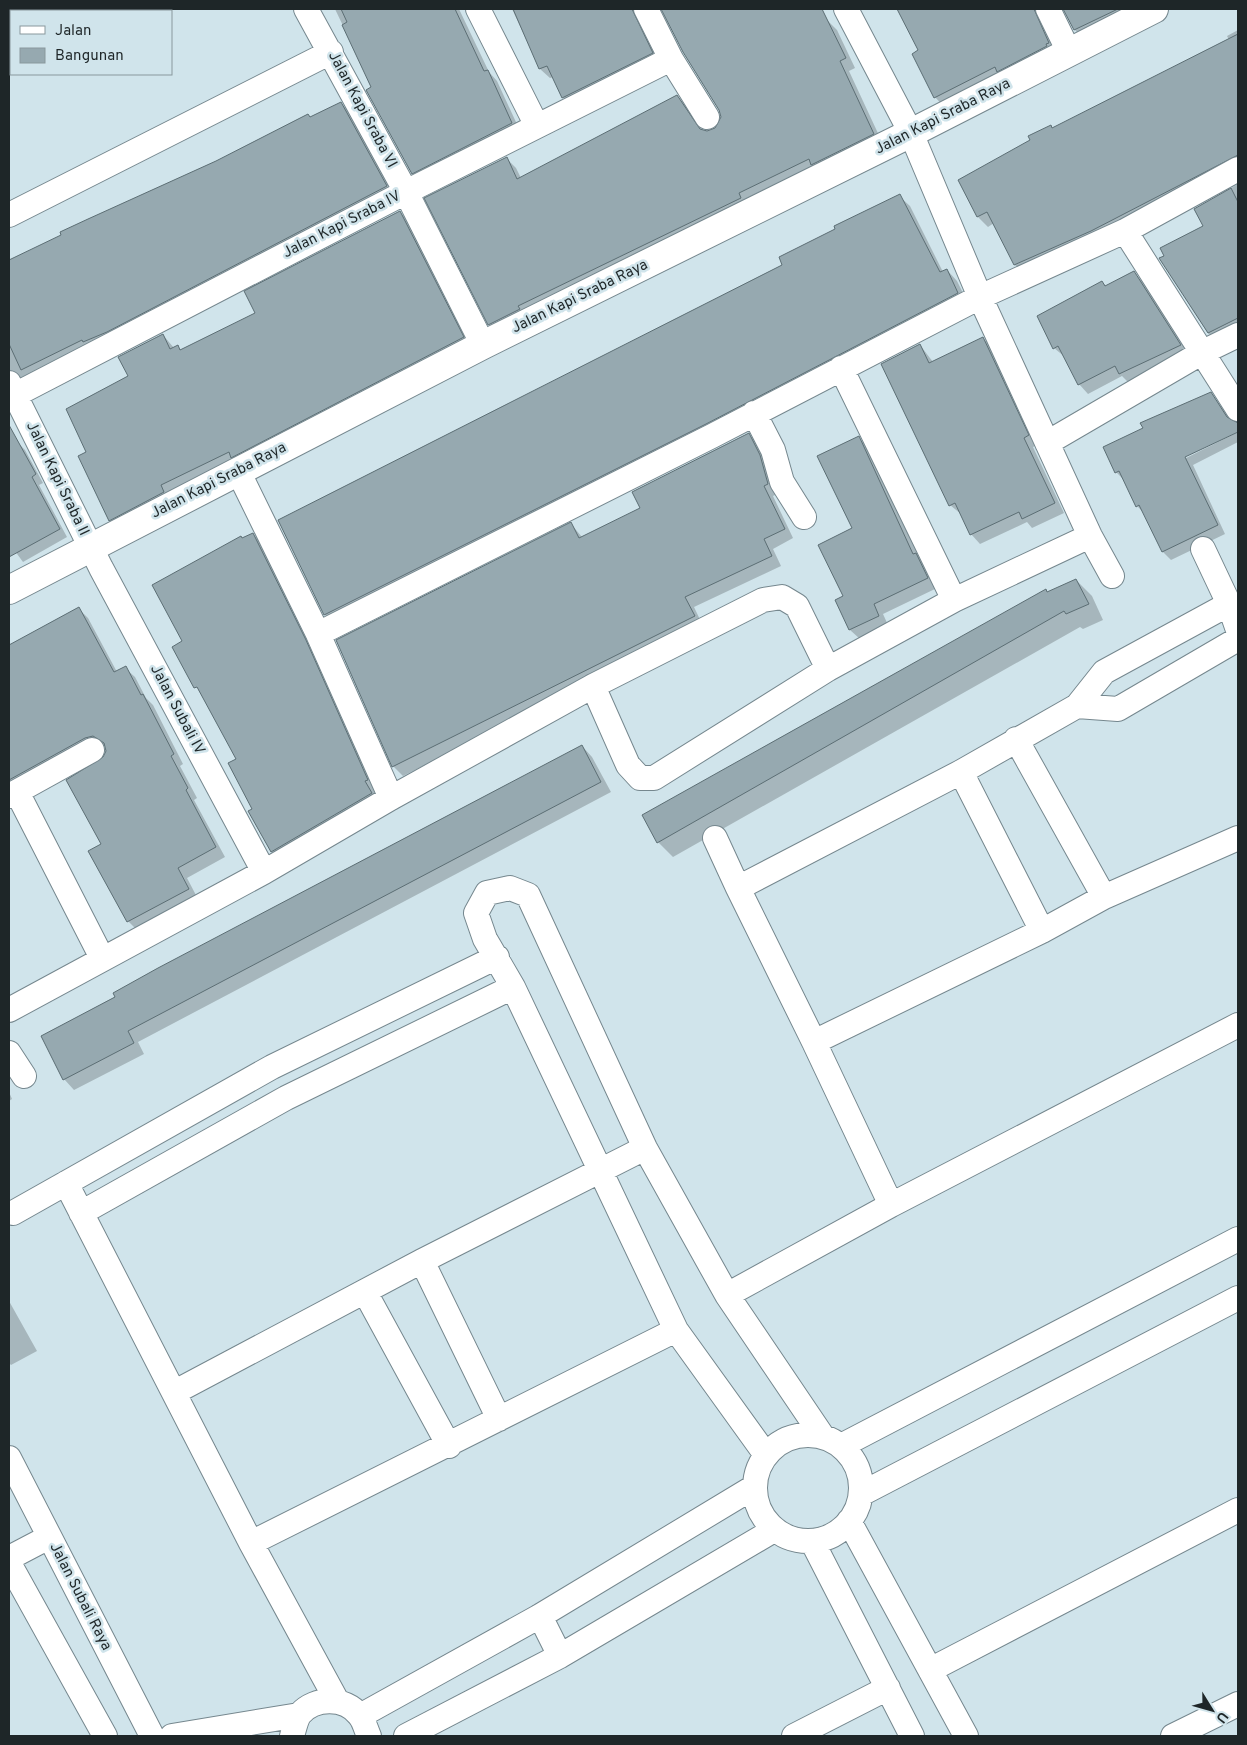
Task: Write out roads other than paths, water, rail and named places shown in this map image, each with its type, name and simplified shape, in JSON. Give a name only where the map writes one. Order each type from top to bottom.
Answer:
[{"type":"street","name":"Jalan Kapi Sraba VI","points":[[306,9],[332,52],[406,192],[483,345]]},
{"type":"street","points":[[478,9],[537,126]]},
{"type":"street","points":[[646,9],[671,58],[707,118]]},
{"type":"street","points":[[846,9],[911,133],[980,297],[1090,536],[1112,576]]},
{"type":"street","points":[[1048,9],[1069,52]]},
{"type":"street","name":"Jalan Kapi Sraba Raya","points":[[9,590],[483,345],[911,133],[1154,9]]},
{"type":"street","points":[[9,215],[332,52]]},
{"type":"street","name":"Jalan Kapi Sraba IV","points":[[11,392],[671,58]]},
{"type":"street","points":[[318,634],[712,436],[980,297],[1125,231],[1238,169]]},
{"type":"street","points":[[1125,231],[1238,409]]},
{"type":"street","points":[[1047,443],[1203,352],[1238,335]]},
{"type":"street","points":[[841,368],[954,600]]},
{"type":"street","name":"Jalan Kapi Sraba II","points":[[11,392],[91,548]]},
{"type":"street","points":[[754,413],[773,450],[782,482],[804,517]]},
{"type":"street","points":[[238,471],[318,634],[391,798]]},
{"type":"street","points":[[593,686],[628,765],[640,778],[654,778],[828,669],[954,600],[1090,536]]},
{"type":"street","name":"Jalan Subali IV","points":[[91,548],[264,872]]},
{"type":"street","points":[[1203,549],[1229,604],[1238,630]]},
{"type":"street","points":[[9,1010],[264,872],[391,798],[593,686],[763,600],[782,597],[797,606],[828,669]]},
{"type":"street","points":[[738,888],[960,772],[1077,706],[1104,672],[1229,604]]},
{"type":"street","points":[[1077,706],[1118,709],[1238,639]]},
{"type":"street","points":[[1016,739],[1104,897]]},
{"type":"street","points":[[92,750],[13,794],[102,958]]},
{"type":"street","points":[[960,772],[1042,931]]},
{"type":"street","points":[[715,838],[891,1205]]},
{"type":"street","points":[[814,1042],[1042,931],[1104,897],[1238,838]]},
{"type":"street","points":[[766,1456],[676,1330],[513,987],[498,957],[485,938],[476,913],[487,893],[510,888],[528,896],[646,1148],[727,1294],[832,1441],[853,1459],[860,1476],[861,1494],[857,1508],[850,1521],[839,1531],[826,1538],[812,1541],[797,1541],[774,1530],[763,1518],[756,1503],[754,1487],[758,1470],[766,1456],[777,1444],[792,1437],[807,1434],[832,1441],[1238,1239]]},
{"type":"street","points":[[13,1213],[272,1067],[498,957]]},
{"type":"street","points":[[81,1213],[286,1098],[513,987]]},
{"type":"street","points":[[727,1294],[891,1205],[1238,1025]]},
{"type":"street","points":[[9,1053],[24,1076]]},
{"type":"street","points":[[272,1067],[286,1098]]},
{"type":"street","points":[[175,1392],[422,1261],[599,1170],[646,1148]]},
{"type":"street","points":[[66,1183],[251,1543],[337,1701]]},
{"type":"street","points":[[422,1261],[500,1419]]},
{"type":"street","points":[[365,1292],[449,1446]]},
{"type":"street","points":[[861,1494],[1238,1298]]},
{"type":"street","points":[[251,1543],[449,1446],[676,1330]]},
{"type":"street","name":"Jalan Subali Raya","points":[[9,1458],[152,1736]]},
{"type":"street","points":[[172,1736],[296,1726],[317,1703],[337,1701],[350,1706],[365,1726],[540,1616],[754,1487]]},
{"type":"street","points":[[930,1670],[1238,1510]]},
{"type":"street","points":[[850,1521],[966,1736]]},
{"type":"street","points":[[406,1736],[560,1656],[774,1530]]},
{"type":"street","points":[[9,1558],[49,1537]]},
{"type":"street","points":[[812,1541],[912,1736]]},
{"type":"street","points":[[9,1563],[105,1736]]},
{"type":"street","points":[[540,1616],[560,1656]]},
{"type":"street","points":[[794,1736],[888,1688]]},
{"type":"street","points":[[1173,1736],[1238,1704]]}]
